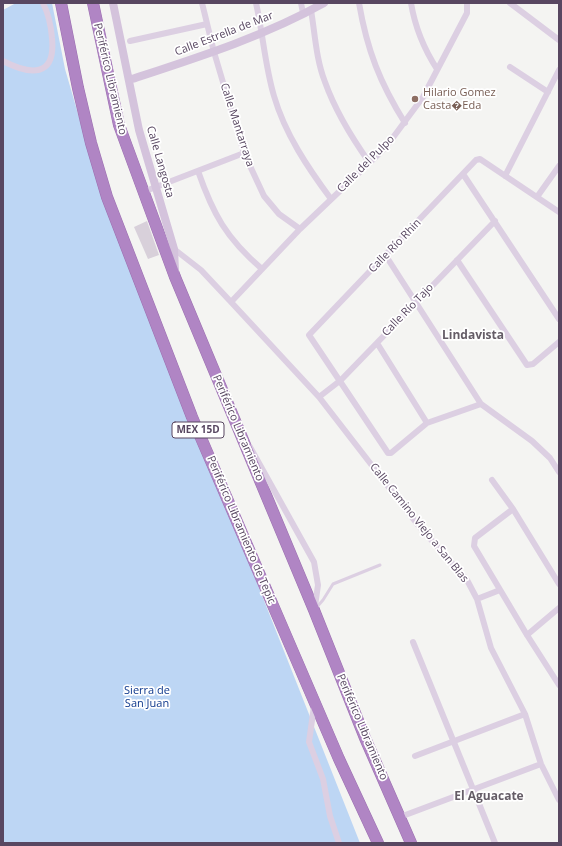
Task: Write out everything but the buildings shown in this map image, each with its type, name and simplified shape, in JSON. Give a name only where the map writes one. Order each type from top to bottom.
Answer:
[{"type":"highway","name":"Periférico Libramiento","points":[[93,4],[119,125],[175,277],[314,610],[365,738],[411,843]]},
{"type":"highway","name":"Periférico Libramiento de Tepic","points":[[63,5],[79,95],[107,197],[192,417],[339,759],[378,843]]},
{"type":"street","points":[[3,61],[32,72],[42,70],[50,64],[53,57],[50,18],[43,3]]},
{"type":"street","name":"Calle Langosta","points":[[113,3],[139,130],[174,248],[175,277]]},
{"type":"street","name":"Calle Mantarraya","points":[[202,3],[214,52],[244,153],[264,196],[279,214],[300,229]]},
{"type":"street","points":[[256,3],[274,96],[296,148],[331,199]]},
{"type":"street","points":[[301,3],[303,13]]},
{"type":"street","name":"Calle Estrella de Mar","points":[[129,80],[214,52],[263,33],[324,3]]},
{"type":"street","points":[[359,3],[363,27],[372,58],[387,94],[405,123]]},
{"type":"street","points":[[411,3],[419,35],[428,56],[437,69]]},
{"type":"street","name":"Calle del Pulpo","points":[[231,302],[300,229],[386,147],[405,123],[423,97],[467,13],[467,3]]},
{"type":"street","points":[[510,3],[559,40]]},
{"type":"street","points":[[311,10],[324,82],[358,146],[370,162]]},
{"type":"street","points":[[130,41],[207,24]]},
{"type":"street","points":[[510,67],[548,92]]},
{"type":"street","points":[[559,70],[505,176],[559,212]]},
{"type":"street","points":[[143,192],[244,153]]},
{"type":"street","name":"Calle Río Rhin","points":[[341,380],[309,335],[476,160],[480,159],[505,176]]},
{"type":"street","points":[[537,197],[559,166]]},
{"type":"street","points":[[198,171],[210,205],[225,231],[245,254],[262,269]]},
{"type":"street","points":[[463,174],[495,220],[559,319]]},
{"type":"street","name":"Calle Río Tajo","points":[[318,398],[341,380],[495,220]]},
{"type":"street","points":[[174,248],[201,270],[231,302]]},
{"type":"street","points":[[386,256],[481,404],[532,441],[550,458],[559,472]]},
{"type":"street","points":[[457,260],[527,365],[530,366],[559,342]]},
{"type":"street","name":"Calle Camino Viejo a San Blas","points":[[231,302],[318,398],[418,525],[467,580],[477,598],[491,648],[526,714],[541,764],[559,800]]},
{"type":"street","points":[[376,343],[427,423]]},
{"type":"street","points":[[341,380],[388,453],[391,453],[427,423],[481,404]]},
{"type":"street","points":[[240,434],[255,454],[281,506],[314,562],[318,585],[314,610]]},
{"type":"street","points":[[492,480],[513,509],[559,584]]},
{"type":"street","points":[[513,509],[475,538],[474,546],[527,635],[559,685]]},
{"type":"street","points":[[477,598],[500,590]]},
{"type":"street","points":[[527,635],[559,608]]},
{"type":"street","points":[[413,642],[495,843]]},
{"type":"street","points":[[315,702],[309,742],[323,779],[330,816],[339,843]]},
{"type":"street","points":[[415,756],[526,714]]},
{"type":"street","points":[[400,817],[541,764]]},
{"type":"lane","points":[[314,610],[323,600],[333,584],[380,566]]},
{"type":"green space","name":"Sierra de San Juan","points":[[16,3],[52,3],[65,69],[83,131],[185,401],[360,843],[3,843],[3,10]]},
{"type":"place","name":"Hilario Gomez Casta�Eda","points":[[415,99]]},
{"type":"district","name":"Lindavista","points":[[473,336]]},
{"type":"district","name":"El Aguacate","points":[[489,797]]}]
